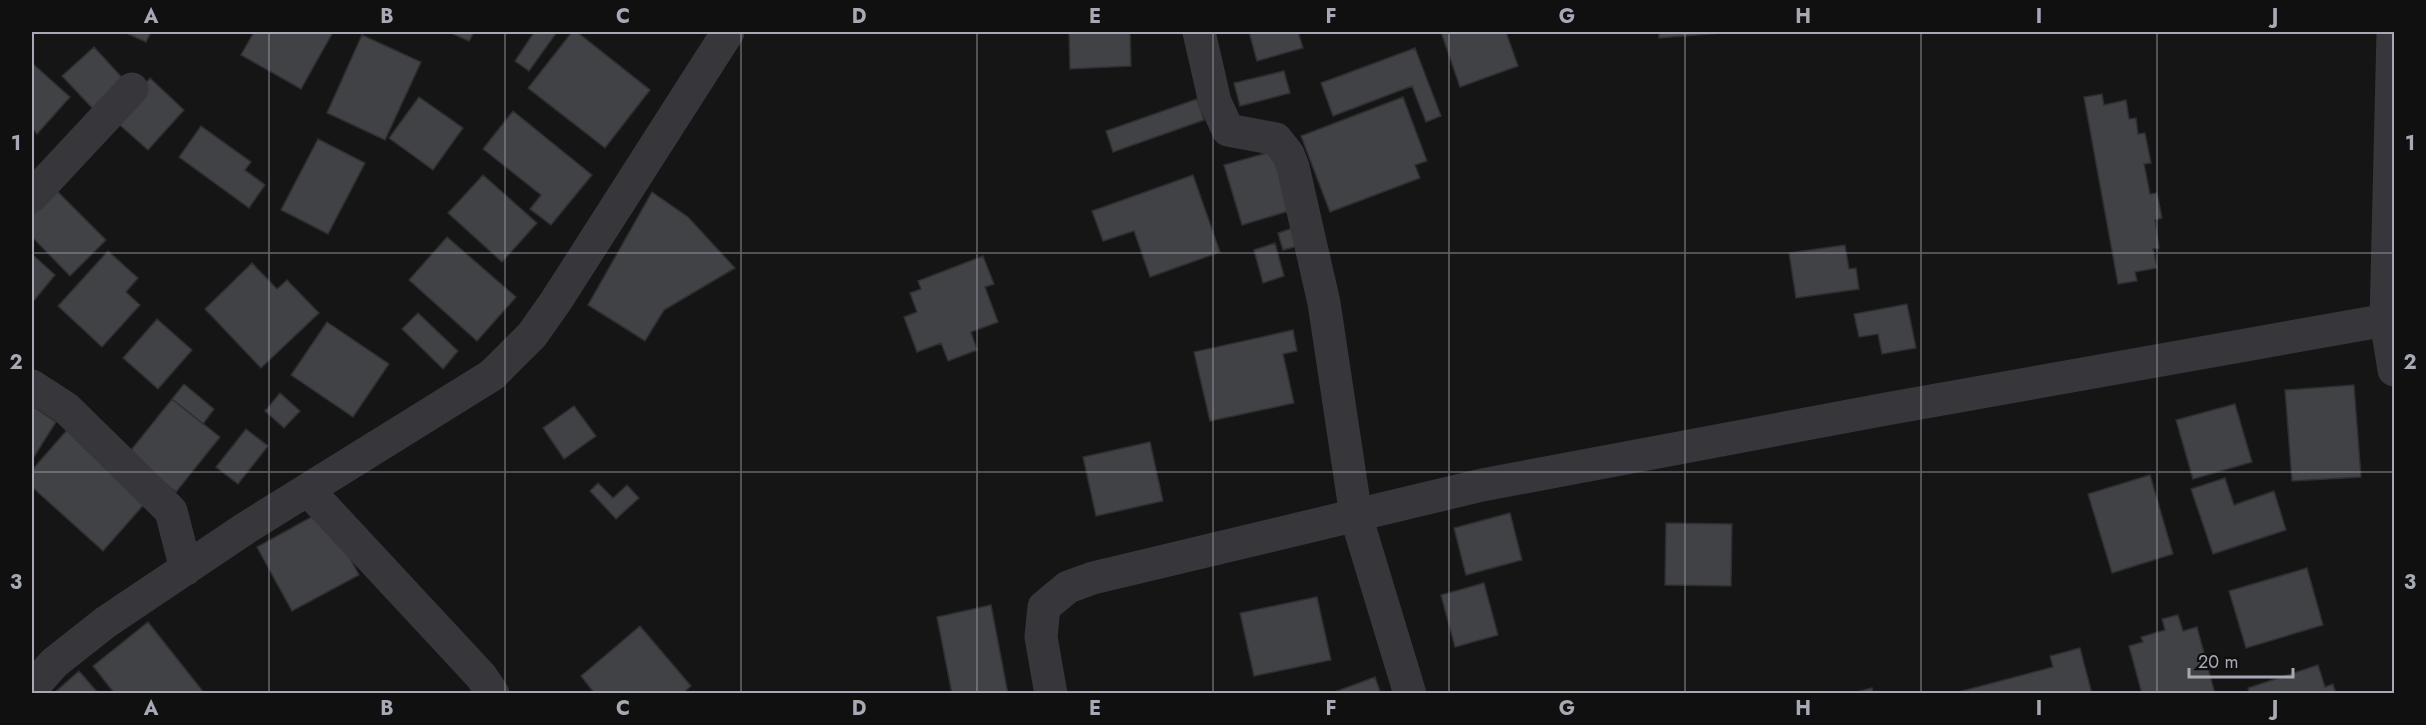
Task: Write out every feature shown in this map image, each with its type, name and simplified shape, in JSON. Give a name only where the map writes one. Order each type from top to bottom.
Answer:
[{"type":"street","points":[[32,688],[54,663],[186,569],[492,375],[532,335],[650,156],[728,32]]},
{"type":"street","points":[[1199,32],[1215,102],[1228,130],[1276,139],[1288,154],[1293,168],[1324,303],[1356,516],[1410,693]]},
{"type":"street","points":[[2394,39],[2386,320],[2394,370]]},
{"type":"street","points":[[32,196],[132,89]]},
{"type":"street","points":[[1051,693],[1041,638],[1044,607],[1068,587],[1093,578],[1494,483],[1897,407],[2386,320]]},
{"type":"street","points":[[32,386],[66,408],[171,510],[186,569]]},
{"type":"street","points":[[308,490],[481,676],[493,693]]},
{"type":"building","points":[[124,32],[151,32],[146,42]]},
{"type":"building","points":[[254,32],[333,32],[301,89],[241,55]]},
{"type":"building","points":[[454,32],[474,32],[469,41],[453,34]]},
{"type":"building","points":[[530,32],[557,32],[529,71],[515,61],[533,34]]},
{"type":"building","points":[[572,32],[577,32],[650,90],[605,148],[528,88]]},
{"type":"building","points":[[1069,32],[1130,32],[1131,66],[1070,69]]},
{"type":"building","points":[[1249,32],[1298,32],[1303,48],[1257,61]]},
{"type":"building","points":[[1441,32],[1506,32],[1518,66],[1460,87]]},
{"type":"building","points":[[1659,32],[1734,32],[1659,38]]},
{"type":"building","points":[[362,35],[421,62],[385,140],[327,113]]},
{"type":"building","points":[[94,47],[127,83],[96,112],[62,76]]},
{"type":"building","points":[[1415,48],[1441,116],[1426,122],[1412,86],[1333,116],[1321,83]]},
{"type":"building","points":[[32,63],[70,97],[37,134],[32,128]]},
{"type":"building","points":[[1284,71],[1290,93],[1240,106],[1234,83]]},
{"type":"building","points":[[150,78],[184,110],[148,150],[113,119]]},
{"type":"building","points":[[2102,94],[2104,105],[2126,100],[2129,119],[2136,118],[2138,134],[2145,133],[2151,163],[2144,164],[2150,194],[2157,193],[2162,218],[2155,220],[2159,248],[2153,249],[2157,268],[2135,272],[2137,281],[2118,284],[2084,97]]},
{"type":"building","points":[[419,97],[463,128],[433,170],[389,138]]},
{"type":"building","points":[[1403,97],[1427,161],[1415,165],[1420,178],[1330,212],[1301,136]]},
{"type":"building","points":[[1197,99],[1204,120],[1113,152],[1106,131]]},
{"type":"building","points":[[513,111],[592,175],[551,225],[530,209],[541,195],[483,149]]},
{"type":"building","points":[[201,126],[251,162],[245,170],[265,185],[249,208],[179,157]]},
{"type":"building","points":[[318,139],[365,163],[328,234],[281,210]]},
{"type":"building","points":[[1274,151],[1292,210],[1242,225],[1224,165]]},
{"type":"building","points":[[483,175],[537,223],[502,262],[448,213]]},
{"type":"building","points":[[1193,175],[1220,252],[1150,277],[1134,231],[1103,241],[1092,211]]},
{"type":"building","points":[[56,190],[106,240],[70,276],[32,237],[32,215]]},
{"type":"building","points":[[652,192],[688,217],[735,268],[664,310],[645,341],[588,305]]},
{"type":"building","points":[[1293,228],[1298,246],[1283,250],[1278,233]]},
{"type":"building","points":[[447,237],[516,297],[477,341],[409,280]]},
{"type":"building","points":[[1275,243],[1284,276],[1263,283],[1254,250]]},
{"type":"building","points":[[1845,245],[1849,269],[1856,268],[1859,289],[1796,298],[1789,253]]},
{"type":"building","points":[[108,251],[138,278],[126,292],[140,305],[102,347],[58,306]]},
{"type":"building","points":[[32,254],[55,275],[32,303]]},
{"type":"building","points":[[983,256],[994,284],[985,287],[998,322],[971,332],[977,350],[948,361],[941,343],[917,352],[904,317],[917,312],[910,293],[921,289],[918,281]]},
{"type":"building","points":[[252,263],[277,289],[287,280],[319,313],[261,368],[205,309]]},
{"type":"building","points":[[1907,304],[1916,348],[1882,354],[1878,334],[1859,337],[1854,314]]},
{"type":"building","points":[[418,313],[458,351],[443,369],[402,329]]},
{"type":"building","points":[[157,319],[192,350],[158,389],[123,358]]},
{"type":"building","points":[[327,322],[389,364],[353,417],[291,375]]},
{"type":"building","points":[[1293,330],[1297,351],[1283,354],[1294,403],[1210,421],[1194,352]]},
{"type":"building","points":[[184,384],[214,409],[203,424],[172,399]]},
{"type":"building","points":[[2354,385],[2361,477],[2292,481],[2285,390]]},
{"type":"building","points":[[280,393],[300,411],[284,428],[265,411]]},
{"type":"building","points":[[172,399],[220,437],[176,492],[128,454]]},
{"type":"building","points":[[2235,404],[2252,462],[2193,479],[2176,420]]},
{"type":"building","points":[[574,406],[596,436],[564,459],[543,428]]},
{"type":"building","points":[[34,407],[56,422],[32,460],[32,411]]},
{"type":"building","points":[[246,429],[268,446],[238,484],[216,467]]},
{"type":"building","points":[[67,430],[147,501],[103,551],[32,487],[32,470]]},
{"type":"building","points":[[1150,442],[1163,501],[1096,516],[1083,457]]},
{"type":"building","points":[[2150,475],[2173,554],[2112,573],[2088,494]]},
{"type":"building","points":[[2225,478],[2234,505],[2274,491],[2286,530],[2213,554],[2191,489]]},
{"type":"building","points":[[598,483],[613,498],[627,485],[639,498],[616,519],[590,491]]},
{"type":"building","points":[[324,510],[359,575],[292,611],[257,547]]},
{"type":"building","points":[[1510,513],[1522,560],[1466,575],[1454,528]]},
{"type":"building","points":[[1666,523],[1732,524],[1731,586],[1665,585]]},
{"type":"building","points":[[2307,568],[2323,625],[2246,648],[2229,591]]},
{"type":"building","points":[[1484,583],[1498,635],[1455,647],[1441,595]]},
{"type":"building","points":[[1317,597],[1331,660],[1254,676],[1240,613]]},
{"type":"building","points":[[991,605],[1008,694],[952,694],[937,617]]},
{"type":"building","points":[[2178,615],[2183,631],[2197,627],[2215,694],[2142,694],[2129,646],[2143,642],[2141,637],[2165,630],[2162,619]]},
{"type":"building","points":[[148,622],[205,694],[115,694],[93,666]]},
{"type":"building","points":[[640,626],[691,686],[682,694],[595,694],[581,676]]},
{"type":"building","points":[[2080,648],[2092,694],[1951,694],[2053,667],[2050,656]]},
{"type":"building","points":[[2318,665],[2325,687],[2333,684],[2336,694],[2250,694],[2248,688]]},
{"type":"building","points":[[79,671],[99,694],[53,694]]},
{"type":"building","points":[[1375,677],[1381,694],[1329,694]]},
{"type":"building","points":[[1872,688],[1873,694],[1849,694]]}]
